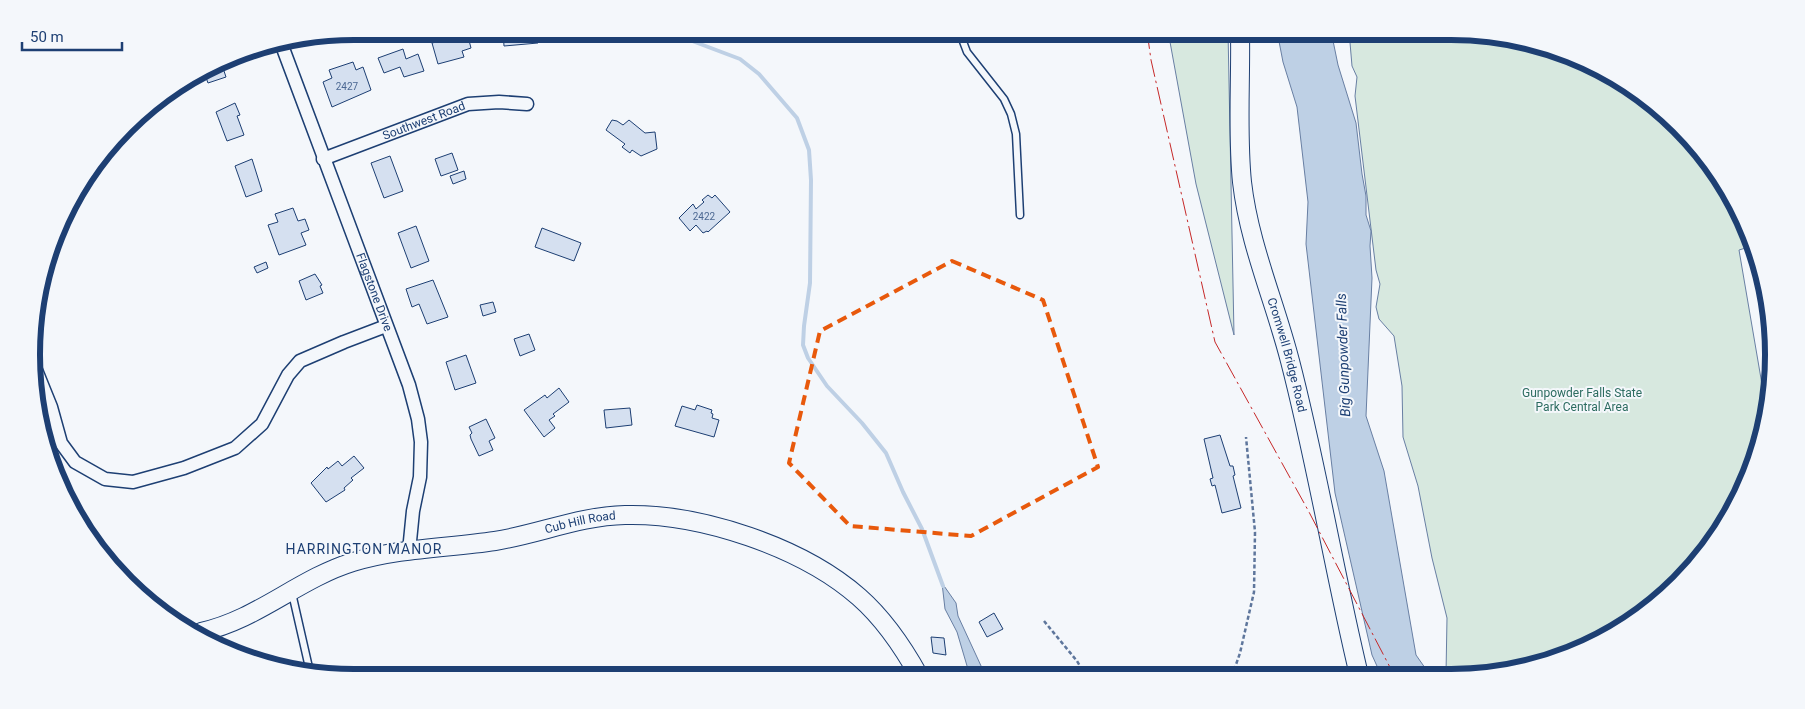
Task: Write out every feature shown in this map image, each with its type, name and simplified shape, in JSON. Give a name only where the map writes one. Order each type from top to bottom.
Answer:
[{"type":"street","name":"Cromwell Bridge Road","points":[[1240,40],[1241,160],[1246,204],[1254,240],[1290,359],[1303,412],[1358,669]]},
{"type":"street","name":"Flagstone Drive","points":[[283,49],[409,385],[418,419],[421,442],[420,477],[413,511],[409,550]]},
{"type":"street","name":"Southwest Road","points":[[323,159],[468,104],[499,102],[527,104]]},
{"type":"street","points":[[42,385],[51,407],[61,443],[75,462],[104,479],[133,482],[184,468],[235,448],[262,424],[288,375],[300,361],[386,326]]},
{"type":"street","name":"Cub Hill Road","points":[[204,631],[235,622],[329,571],[352,562],[409,550],[502,540],[580,520],[625,515],[649,516],[698,523],[734,533],[779,549],[815,566],[842,583],[878,616],[905,652],[915,669]]},
{"type":"lane","points":[[962,40],[967,52],[1004,99],[1011,114],[1016,134],[1020,215]]},
{"type":"lane","points":[[292,590],[309,665]]},
{"type":"path","points":[[1234,669],[1254,592],[1255,532],[1246,437]]},
{"type":"path","points":[[1044,621],[1082,669]]},
{"type":"highlighted area","points":[[952,261],[1043,300],[1098,467],[971,536],[850,526],[789,463],[820,331]]},
{"type":"green space","points":[[1170,40],[1228,40],[1234,335],[1196,184]]},
{"type":"green space","name":"Gunpowder Falls State Park Central Area","points":[[1350,40],[1450,40],[1512,46],[1552,57],[1590,72],[1642,105],[1687,147],[1723,197],[1733,215],[1746,248],[1739,250],[1763,389],[1754,436],[1733,494],[1700,546],[1658,591],[1608,627],[1590,637],[1552,652],[1512,663],[1446,669],[1447,618],[1432,558],[1418,486],[1403,437],[1402,386],[1394,336],[1379,319],[1376,307],[1380,284],[1376,270],[1355,96],[1357,77],[1352,66]]},
{"type":"water","name":"Big Gunpowder Falls","points":[[1279,40],[1333,40],[1338,65],[1356,123],[1366,196],[1366,215],[1371,231],[1372,278],[1366,416],[1384,471],[1416,655],[1426,669],[1378,669],[1372,655],[1335,493],[1306,244],[1308,202],[1297,107],[1283,62]]},
{"type":"water","points":[[942,583],[956,603],[958,616],[982,669],[968,669],[957,632],[945,609]]},
{"type":"building","points":[[444,40],[469,40],[471,48],[462,51],[464,57],[438,64],[432,43]]},
{"type":"building","points":[[504,40],[538,40],[538,43],[504,46]]},
{"type":"building","points":[[403,49],[406,59],[418,54],[424,71],[404,77],[400,67],[384,73],[378,58]]},
{"type":"building","points":[[353,62],[356,70],[363,67],[371,90],[332,107],[323,82],[332,78],[329,70]]},
{"type":"building","points":[[223,69],[226,77],[208,83],[206,77]]},
{"type":"building","points":[[235,103],[240,115],[237,116],[244,135],[227,141],[216,112]]},
{"type":"building","points":[[612,120],[623,125],[629,120],[645,133],[655,132],[657,149],[641,156],[632,150],[630,153],[622,147],[625,144],[606,130]]},
{"type":"building","points":[[452,153],[458,170],[441,176],[435,159]]},
{"type":"building","points":[[390,156],[403,191],[384,198],[371,163]]},
{"type":"building","points":[[252,159],[262,191],[246,197],[235,166]]},
{"type":"building","points":[[464,171],[466,179],[453,184],[450,176]]},
{"type":"building","points":[[708,195],[712,198],[715,195],[730,212],[708,232],[703,233],[696,225],[690,231],[679,218],[693,204],[696,209],[704,202],[702,200]]},
{"type":"building","points":[[293,208],[298,221],[305,219],[309,230],[301,233],[306,245],[279,255],[268,225],[278,222],[275,214]]},
{"type":"building","points":[[416,226],[429,261],[411,268],[398,233]]},
{"type":"building","points":[[542,228],[581,243],[574,261],[535,247]]},
{"type":"building","points":[[266,262],[268,268],[257,273],[254,267]]},
{"type":"building","points":[[315,274],[322,285],[320,286],[323,293],[306,300],[299,281]]},
{"type":"building","points":[[433,280],[448,317],[427,324],[419,304],[412,307],[406,289]]},
{"type":"building","points":[[493,302],[496,312],[483,316],[480,305]]},
{"type":"building","points":[[529,334],[535,350],[520,356],[514,339]]},
{"type":"building","points":[[466,355],[476,383],[455,390],[446,362]]},
{"type":"building","points":[[559,388],[569,402],[553,414],[555,416],[549,420],[555,428],[544,437],[524,410],[545,395],[547,398]]},
{"type":"building","points":[[697,405],[712,410],[712,418],[719,420],[714,437],[675,426],[682,406],[695,410]]},
{"type":"building","points":[[630,408],[632,425],[606,428],[604,410]]},
{"type":"building","points":[[486,419],[495,438],[489,441],[493,450],[479,456],[471,439],[470,435],[472,433],[469,427]]},
{"type":"building","points":[[1220,435],[1230,466],[1233,466],[1235,475],[1233,476],[1241,508],[1222,513],[1215,485],[1212,486],[1210,479],[1213,478],[1204,439]]},
{"type":"building","points":[[354,456],[364,468],[351,478],[353,480],[344,488],[345,490],[326,502],[311,483],[327,467],[328,469],[338,461],[342,466]]},
{"type":"building","points":[[994,613],[1003,629],[987,637],[979,622]]},
{"type":"building","points":[[931,637],[944,638],[946,655],[933,653]]},
{"type":"waterway","points":[[690,40],[740,59],[759,74],[797,118],[809,150],[811,180],[810,283],[803,345],[808,358],[827,386],[862,423],[886,453],[922,529],[943,586]]},
{"type":"power","points":[[1148,40],[1151,60],[1215,342],[1309,512],[1391,669]]},
{"type":"district","name":"HARRINGTON MANOR","points":[[364,549]]}]
